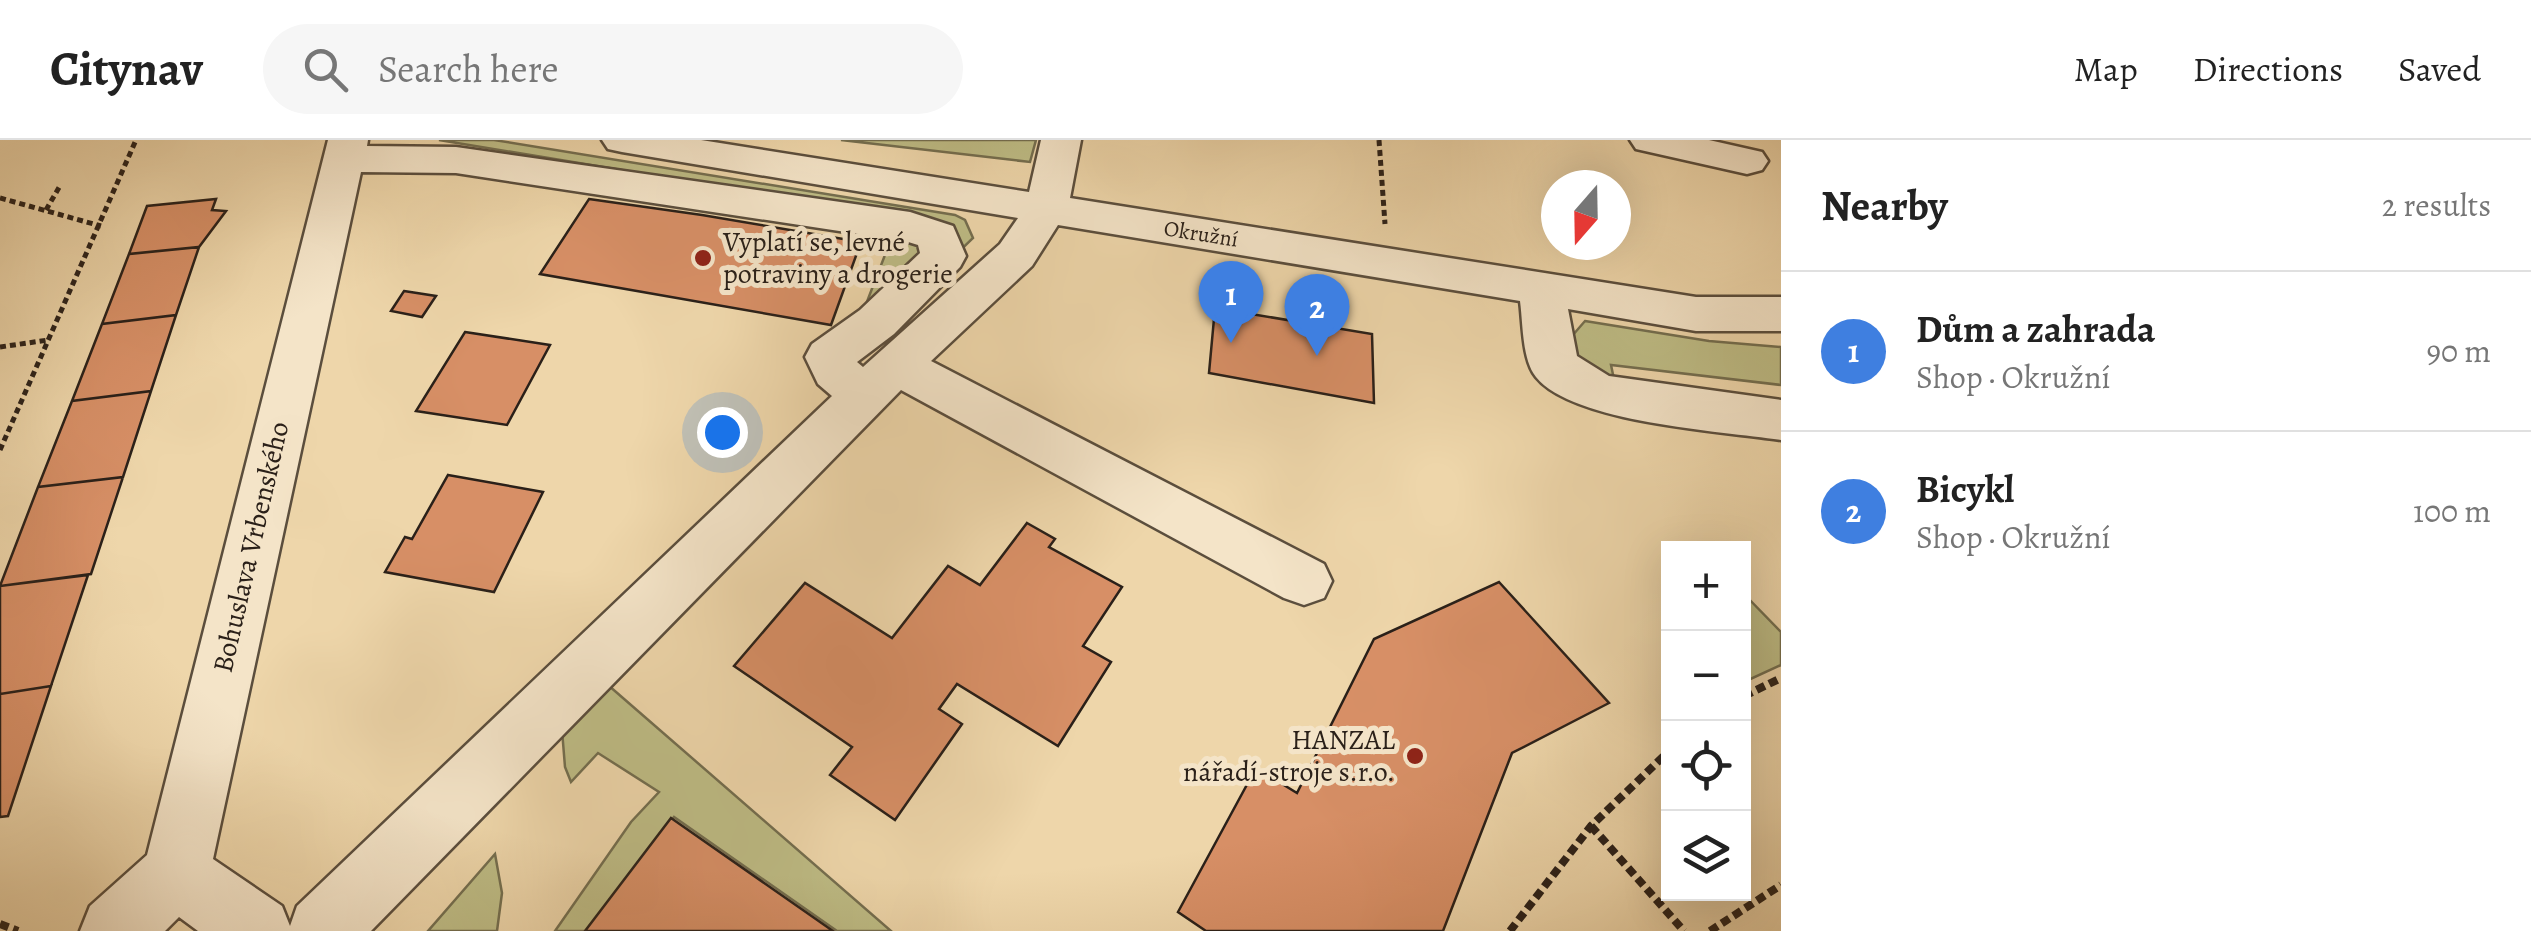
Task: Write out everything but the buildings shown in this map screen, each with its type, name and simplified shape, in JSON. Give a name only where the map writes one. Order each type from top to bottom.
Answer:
[{"type":"street","name":"Okružní","points":[[622,140],[1541,291],[1696,314],[1781,314]]},
{"type":"street","points":[[322,931],[881,381],[1016,256],[1046,209],[1061,140]]},
{"type":"street","points":[[1650,140],[1748,161]]},
{"type":"street","points":[[344,149],[456,160],[910,227],[937,236],[944,256],[876,322],[829,357],[836,371],[881,381],[1304,581]]},
{"type":"street","name":"Bohuslava Vrbenského","points":[[176,874],[344,149]]},
{"type":"street","points":[[1541,291],[1554,366],[1598,393],[1781,420]]},
{"type":"street","points":[[115,931],[176,874],[257,931]]},
{"type":"path","points":[[0,450],[136,140]]},
{"type":"path","points":[[1379,140],[1381,223],[1399,226]]},
{"type":"path","points":[[46,210],[61,184]]},
{"type":"path","points":[[0,198],[101,226]]},
{"type":"path","points":[[0,347],[49,340]]},
{"type":"path","points":[[1751,693],[1781,678]]},
{"type":"path","points":[[1510,931],[1591,826],[1661,759]]},
{"type":"path","points":[[1591,826],[1684,931]]},
{"type":"path","points":[[1710,931],[1781,886]]},
{"type":"path","points":[[0,924],[18,931]]},
{"type":"shaded area","points":[[439,140],[494,140],[955,215],[965,220],[973,238],[868,340],[853,338],[900,216]]},
{"type":"shaded area","points":[[841,140],[1036,140],[1030,162]]},
{"type":"shaded area","points":[[1585,321],[1709,341],[1781,347],[1781,385],[1611,365],[1615,384],[1577,366],[1572,336]]},
{"type":"shaded area","points":[[1751,601],[1781,632],[1781,665],[1751,679]]},
{"type":"shaded area","points":[[608,685],[891,931],[837,931],[674,817],[587,931],[555,931],[631,822],[659,792],[598,753],[571,782],[565,767],[562,730]]},
{"type":"shaded area","points":[[495,854],[502,893],[497,931],[428,931]]},
{"type":"place","name":"Vyplatí se, levné potraviny a drogerie","points":[[703,258]]},
{"type":"place","name":"Dům a zahrada","points":[[1231,343]]},
{"type":"place","name":"Bicykl","points":[[1317,356]]},
{"type":"place","name":"HANZAL nářadí-stroje s.r.o.","points":[[1415,756]]}]
